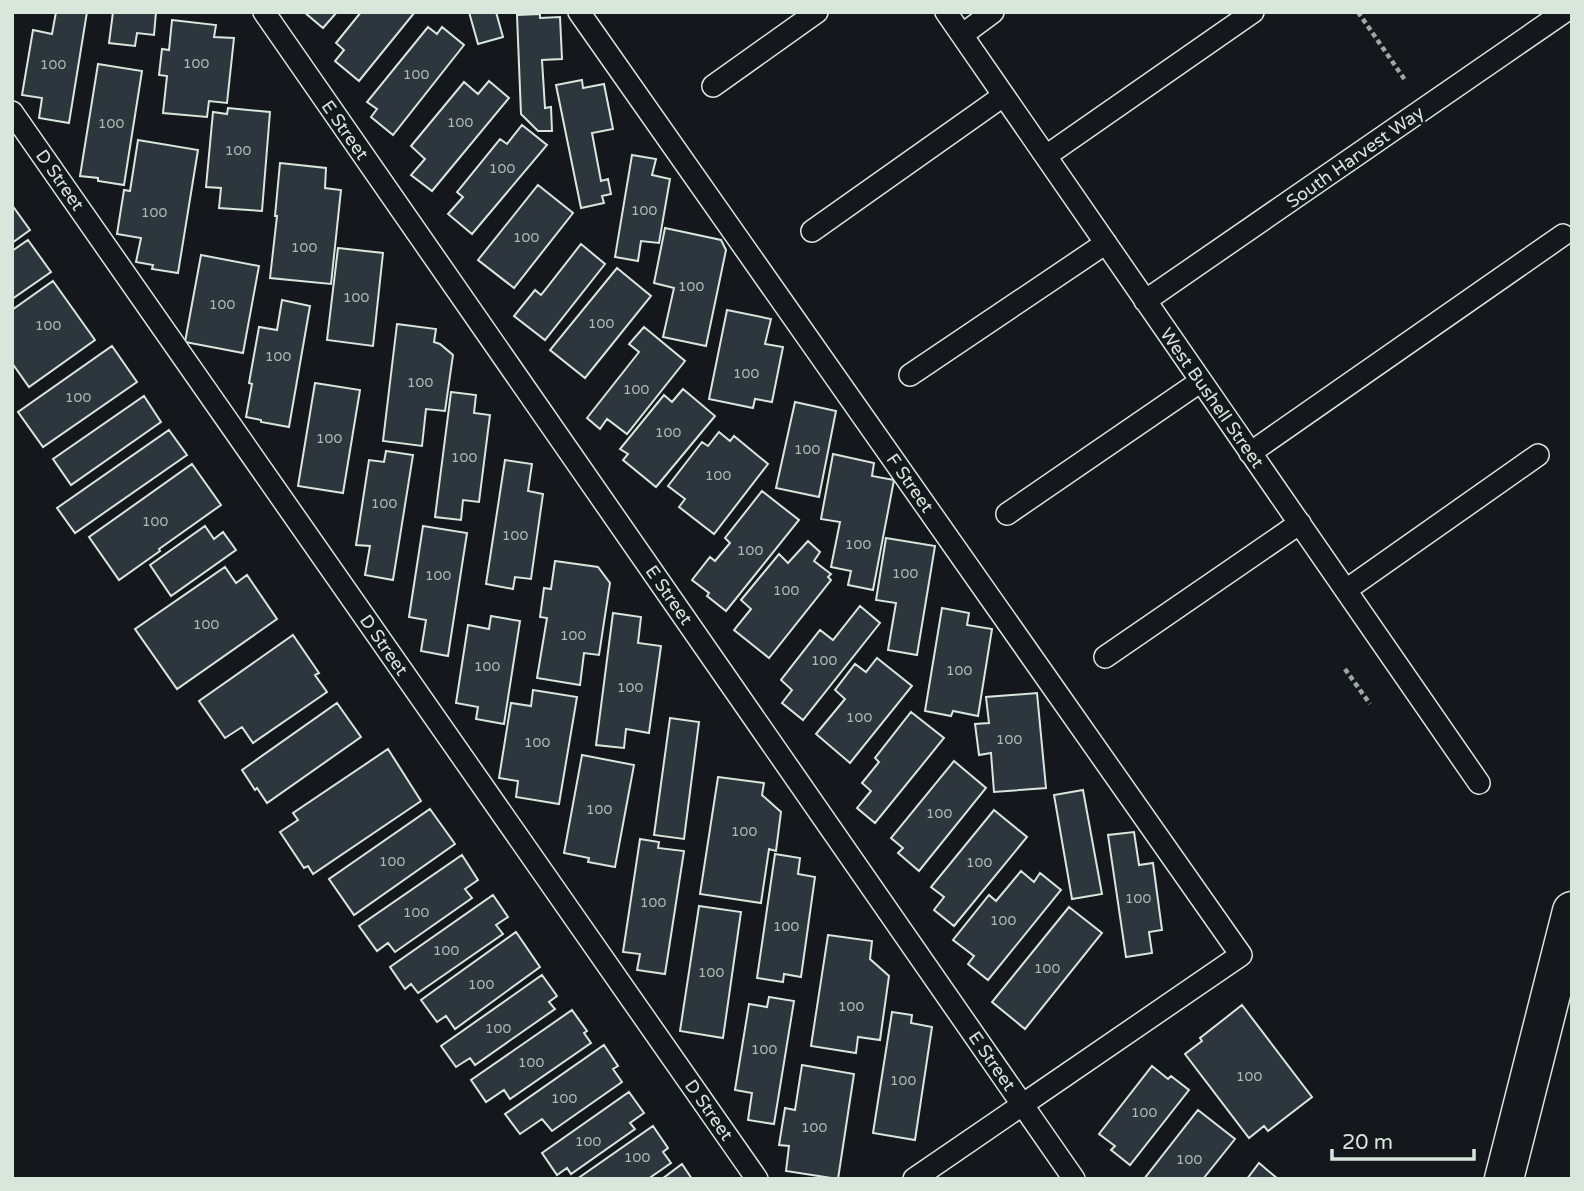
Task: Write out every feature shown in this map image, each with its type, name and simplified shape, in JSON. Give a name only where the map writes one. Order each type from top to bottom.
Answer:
[{"type":"highway","points":[[1504,1179],[1572,911]]},
{"type":"lane","name":"E Street","points":[[264,12],[1074,1179]]},
{"type":"lane","name":"F Street","points":[[579,12],[1241,955],[1022,1104]]},
{"type":"lane","points":[[713,86],[817,12]]},
{"type":"lane","name":"West Bushell Street","points":[[946,12],[1479,783]]},
{"type":"lane","points":[[962,35],[993,12]]},
{"type":"lane","points":[[1046,156],[1252,12]]},
{"type":"lane","name":"South Harvest Way","points":[[1146,302],[1564,12]]},
{"type":"lane","points":[[812,231],[1003,96]]},
{"type":"lane","name":"D Street","points":[[12,112],[757,1179]]},
{"type":"lane","points":[[1250,453],[1563,235]]},
{"type":"lane","points":[[910,375],[1106,243]]},
{"type":"lane","points":[[1007,514],[1201,381]]},
{"type":"lane","points":[[1346,590],[1538,455]]},
{"type":"lane","points":[[1105,657],[1300,523]]},
{"type":"lane","points":[[914,1179],[1022,1104]]},
{"type":"path","points":[[1357,12],[1405,80]]},
{"type":"path","points":[[1345,669],[1370,704]]},
{"type":"building","points":[[56,12],[87,12],[69,123],[39,118],[42,98],[22,95],[33,30],[52,34]]},
{"type":"building","points":[[113,12],[156,12],[154,35],[137,33],[135,46],[109,43]]},
{"type":"building","points":[[304,12],[337,12],[323,28]]},
{"type":"building","points":[[361,12],[415,12],[359,81],[335,61],[344,50],[336,43]]},
{"type":"building","points":[[469,12],[496,12],[503,37],[478,44]]},
{"type":"building","points":[[540,14],[540,18],[560,17],[562,59],[542,60],[545,108],[551,107],[552,131],[538,131],[521,114],[517,15]]},
{"type":"building","points":[[172,20],[216,25],[214,37],[234,38],[227,103],[209,101],[207,117],[163,113],[167,76],[159,75],[162,49],[169,50]]},
{"type":"building","points":[[428,27],[437,34],[442,27],[464,45],[393,135],[371,117],[377,109],[367,102]]},
{"type":"building","points":[[98,64],[142,71],[124,185],[80,176]]},
{"type":"building","points":[[582,80],[583,88],[604,84],[613,129],[592,133],[601,181],[608,179],[611,194],[602,196],[604,203],[581,208],[556,85]]},
{"type":"building","points":[[489,81],[509,98],[432,191],[411,175],[425,159],[411,146],[464,82],[478,94]]},
{"type":"building","points":[[228,108],[270,112],[262,211],[219,208],[221,188],[206,187],[213,112],[227,114]]},
{"type":"building","points":[[522,125],[547,145],[472,234],[448,214],[463,197],[457,192],[500,139],[507,144]]},
{"type":"building","points":[[138,140],[198,150],[178,273],[152,269],[153,265],[136,262],[141,238],[117,234],[124,190],[130,191]]},
{"type":"building","points":[[632,155],[656,159],[652,175],[670,179],[659,243],[641,241],[638,261],[615,257]]},
{"type":"building","points":[[280,163],[326,168],[325,188],[341,190],[331,284],[270,278]]},
{"type":"building","points":[[538,185],[573,213],[514,288],[478,260]]},
{"type":"building","points":[[12,205],[30,230],[12,243]]},
{"type":"building","points":[[665,228],[721,240],[726,250],[706,346],[663,337],[674,288],[654,283]]},
{"type":"building","points":[[28,240],[51,272],[12,299],[12,251]]},
{"type":"building","points":[[581,244],[605,264],[545,340],[514,316],[535,290],[541,295]]},
{"type":"building","points":[[338,248],[383,253],[373,346],[327,340]]},
{"type":"building","points":[[201,255],[259,266],[243,353],[185,342]]},
{"type":"building","points":[[617,268],[651,296],[585,378],[550,350]]},
{"type":"building","points":[[53,281],[95,340],[29,387],[12,363],[12,310]]},
{"type":"building","points":[[282,300],[310,306],[289,427],[246,417],[259,327],[277,330]]},
{"type":"building","points":[[727,310],[771,319],[765,344],[783,347],[772,402],[755,399],[753,408],[709,399]]},
{"type":"building","points":[[397,324],[436,329],[434,342],[453,355],[445,411],[426,409],[422,446],[383,441]]},
{"type":"building","points":[[644,327],[685,361],[627,434],[607,419],[600,429],[587,418],[639,352],[629,344]]},
{"type":"building","points":[[112,346],[137,382],[43,447],[18,412]]},
{"type":"building","points":[[315,383],[360,390],[343,493],[298,486]]},
{"type":"building","points":[[683,389],[715,416],[656,487],[623,460],[628,454],[620,449],[664,395],[672,402]]},
{"type":"building","points":[[451,392],[476,395],[474,413],[490,415],[479,502],[463,500],[461,520],[435,517]]},
{"type":"building","points":[[144,396],[161,422],[71,485],[53,459]]},
{"type":"building","points":[[795,402],[836,411],[819,497],[776,488]]},
{"type":"building","points":[[169,430],[187,455],[75,533],[57,508]]},
{"type":"building","points":[[719,432],[730,441],[734,436],[768,464],[714,534],[679,507],[685,499],[668,486],[702,442],[708,446]]},
{"type":"building","points":[[386,451],[413,455],[393,580],[365,575],[370,546],[356,545],[369,460],[384,462]]},
{"type":"building","points":[[833,454],[874,463],[872,476],[894,480],[873,590],[848,585],[851,571],[831,567],[840,522],[821,519]]},
{"type":"building","points":[[505,460],[532,464],[528,491],[543,494],[531,579],[515,577],[513,589],[486,584]]},
{"type":"building","points":[[192,464],[221,505],[119,580],[89,537]]},
{"type":"building","points":[[762,491],[799,520],[726,611],[692,580],[710,557],[715,561],[730,543],[725,538]]},
{"type":"building","points":[[205,526],[214,539],[223,532],[236,550],[171,596],[150,565]]},
{"type":"building","points":[[423,526],[467,533],[448,656],[421,651],[426,620],[409,617]]},
{"type":"building","points":[[886,538],[935,546],[917,655],[888,650],[896,603],[876,600]]},
{"type":"building","points":[[808,541],[820,552],[814,561],[831,574],[828,577],[831,580],[769,658],[734,630],[751,609],[741,600],[779,554],[788,563]]},
{"type":"building","points":[[555,561],[598,567],[610,583],[599,655],[584,653],[580,685],[537,678],[547,618],[540,617],[544,588],[551,589]]},
{"type":"building","points":[[225,567],[236,583],[247,575],[277,619],[177,689],[135,629]]},
{"type":"building","points":[[860,606],[880,623],[803,720],[782,703],[792,690],[781,680],[820,630],[833,640]]},
{"type":"building","points":[[942,608],[969,613],[967,625],[992,629],[978,716],[953,711],[951,716],[925,711]]},
{"type":"building","points":[[613,613],[641,617],[638,643],[661,646],[649,733],[626,729],[624,748],[596,745]]},
{"type":"building","points":[[491,616],[520,621],[504,724],[476,719],[478,707],[456,703],[468,625],[489,629]]},
{"type":"building","points":[[293,635],[319,673],[315,675],[327,692],[253,743],[242,727],[225,738],[199,701]]},
{"type":"building","points":[[877,658],[912,686],[850,763],[816,734],[845,699],[835,690],[855,664],[866,672]]},
{"type":"building","points":[[533,690],[577,697],[559,804],[516,797],[518,781],[499,778],[511,703],[531,706]]},
{"type":"building","points":[[1037,693],[1046,788],[994,792],[991,753],[979,755],[975,724],[989,723],[986,697]]},
{"type":"building","points":[[337,703],[361,737],[267,803],[242,770]]},
{"type":"building","points":[[911,712],[944,738],[875,823],[857,808],[871,791],[862,783],[879,762],[875,758]]},
{"type":"building","points":[[670,718],[699,722],[684,839],[654,835]]},
{"type":"building","points":[[388,749],[421,801],[313,874],[308,866],[304,868],[280,832],[298,820],[293,813]]},
{"type":"building","points":[[582,755],[634,765],[615,867],[588,862],[589,858],[564,853]]},
{"type":"building","points":[[954,761],[986,788],[919,871],[898,853],[903,848],[891,838]]},
{"type":"building","points":[[718,777],[764,783],[762,795],[781,812],[776,851],[769,849],[761,903],[700,894]]},
{"type":"building","points":[[1083,790],[1102,894],[1072,899],[1054,795]]},
{"type":"building","points":[[430,809],[455,844],[354,915],[329,879]]},
{"type":"building","points":[[994,810],[1027,837],[954,926],[934,910],[944,897],[931,887]]},
{"type":"building","points":[[1134,832],[1139,865],[1153,863],[1162,930],[1149,932],[1152,953],[1126,957],[1108,835]]},
{"type":"building","points":[[640,839],[659,842],[658,848],[684,851],[665,974],[637,970],[640,954],[623,952]]},
{"type":"building","points":[[775,854],[800,858],[798,874],[815,877],[801,977],[784,974],[783,982],[757,978]]},
{"type":"building","points":[[462,855],[478,880],[465,889],[472,898],[395,952],[388,943],[377,951],[359,926]]},
{"type":"building","points":[[1021,871],[1034,882],[1040,873],[1061,890],[988,980],[968,964],[974,956],[953,940],[989,895],[996,901]]},
{"type":"building","points":[[493,895],[508,917],[496,925],[503,934],[418,993],[411,984],[405,989],[390,967]]},
{"type":"building","points":[[699,906],[741,912],[723,1038],[680,1031]]},
{"type":"building","points":[[1069,907],[1102,933],[1025,1029],[992,1002]]},
{"type":"building","points":[[516,932],[540,967],[455,1029],[446,1016],[437,1022],[421,1000]]},
{"type":"building","points":[[828,935],[872,941],[870,959],[889,976],[880,1040],[858,1037],[856,1053],[811,1046]]},
{"type":"building","points":[[542,975],[557,996],[549,1002],[555,1009],[475,1065],[470,1058],[456,1067],[441,1046]]},
{"type":"building","points":[[769,997],[794,1001],[774,1124],[748,1120],[752,1093],[735,1090],[749,1004],[767,1007]]},
{"type":"building","points":[[1242,1005],[1312,1097],[1268,1131],[1264,1126],[1249,1138],[1185,1054],[1202,1041],[1200,1038]]},
{"type":"building","points":[[572,1010],[587,1031],[584,1033],[591,1043],[510,1099],[504,1090],[486,1102],[471,1080]]},
{"type":"building","points":[[892,1012],[912,1015],[911,1023],[932,1027],[915,1140],[873,1133]]},
{"type":"building","points":[[604,1045],[618,1066],[613,1069],[622,1082],[552,1131],[542,1119],[520,1134],[505,1114]]},
{"type":"building","points":[[802,1065],[854,1074],[838,1179],[786,1171],[789,1146],[779,1145],[785,1108],[795,1110]]},
{"type":"building","points":[[1152,1066],[1168,1079],[1171,1076],[1189,1090],[1130,1165],[1111,1150],[1115,1146],[1099,1134]]},
{"type":"building","points":[[629,1092],[644,1113],[630,1123],[635,1129],[571,1174],[567,1168],[557,1175],[542,1153]]},
{"type":"building","points":[[1198,1110],[1235,1139],[1203,1179],[1144,1179]]},
{"type":"building","points":[[653,1126],[668,1148],[663,1152],[671,1163],[648,1179],[577,1179]]},
{"type":"building","points":[[1259,1163],[1278,1179],[1247,1179]]},
{"type":"building","points":[[682,1164],[692,1179],[662,1179]]}]
